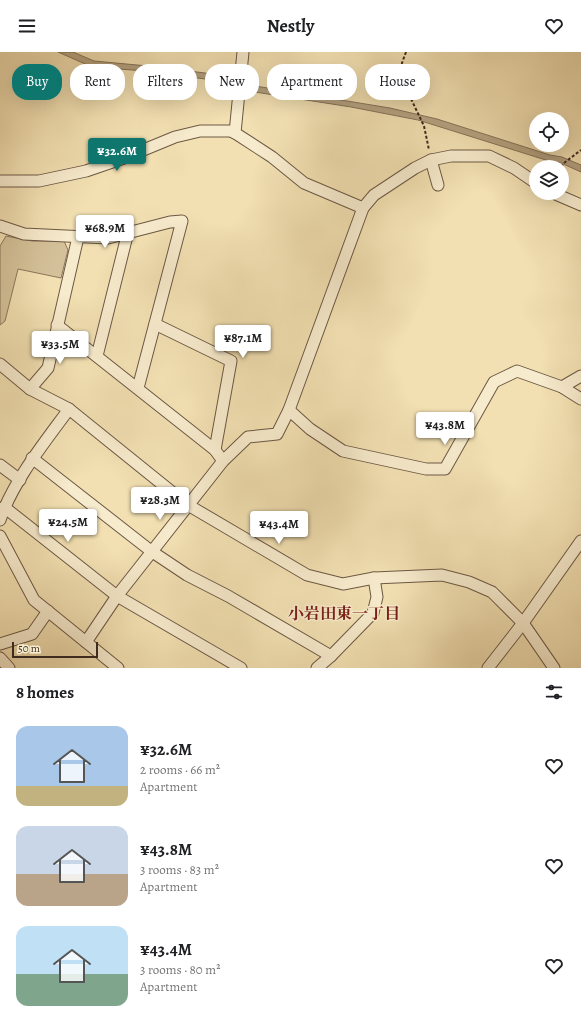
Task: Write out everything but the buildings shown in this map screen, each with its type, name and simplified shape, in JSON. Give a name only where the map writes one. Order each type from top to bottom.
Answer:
[{"type":"street","points":[[235,133],[244,52]]},
{"type":"street","points":[[0,181],[39,181],[86,171],[124,158],[175,137],[200,131],[230,131],[272,157],[304,183],[362,208]]},
{"type":"street","points":[[86,642],[117,596],[223,460],[248,437],[277,434],[289,410],[362,208],[374,195],[414,168],[431,160],[451,156],[489,156],[514,168],[529,178]]},
{"type":"street","points":[[431,160],[438,185]]},
{"type":"street","points":[[569,200],[581,205]]},
{"type":"street","points":[[0,226],[24,234],[108,238],[170,222],[182,221],[138,388]]},
{"type":"street","points":[[97,356],[128,232]]},
{"type":"street","points":[[30,389],[48,368],[78,237]]},
{"type":"street","points":[[155,324],[231,361],[215,450]]},
{"type":"street","points":[[57,325],[215,450],[223,460]]},
{"type":"street","points":[[0,364],[30,389],[69,409],[188,505],[307,575],[343,584],[374,578],[442,575],[469,582],[492,592],[523,623],[554,668]]},
{"type":"street","points":[[289,410],[310,429],[343,451],[426,469],[445,469],[494,382],[517,371],[562,388],[581,399]]},
{"type":"street","points":[[562,388],[581,376]]},
{"type":"street","points":[[0,520],[4,506],[32,458],[69,409]]},
{"type":"street","points":[[32,458],[151,551],[187,575],[228,596],[331,656]]},
{"type":"street","points":[[0,465],[20,480]]},
{"type":"street","points":[[4,506],[117,596],[241,668]]},
{"type":"street","points":[[0,536],[34,600],[118,668]]},
{"type":"street","points":[[488,668],[523,623],[581,541]]},
{"type":"street","points":[[317,668],[331,656],[373,613],[376,597],[374,578]]},
{"type":"street","points":[[0,644],[32,634],[48,611]]},
{"type":"street","points":[[0,658],[9,668]]},
{"type":"path","points":[[406,52],[402,63],[401,78],[424,126],[431,160]]},
{"type":"path","points":[[568,160],[581,150]]},
{"type":"shaded area","points":[[58,52],[73,52],[94,61],[133,65],[133,70],[125,69],[125,64],[85,64]]},
{"type":"shaded area","points":[[197,72],[205,73],[205,79],[197,78]]},
{"type":"shaded area","points":[[259,87],[267,88],[267,94],[259,93]]},
{"type":"shaded area","points":[[306,100],[341,100],[390,108],[437,119],[529,148],[529,152],[541,152],[562,157],[581,165],[581,172],[569,167],[569,160],[546,160],[418,120]]},
{"type":"shaded area","points":[[6,236],[32,241],[64,241],[68,250],[61,278],[18,269],[5,321],[0,325],[0,246]]},
{"type":"district","name":"小岩田東一丁目","points":[[344,614]]}]
